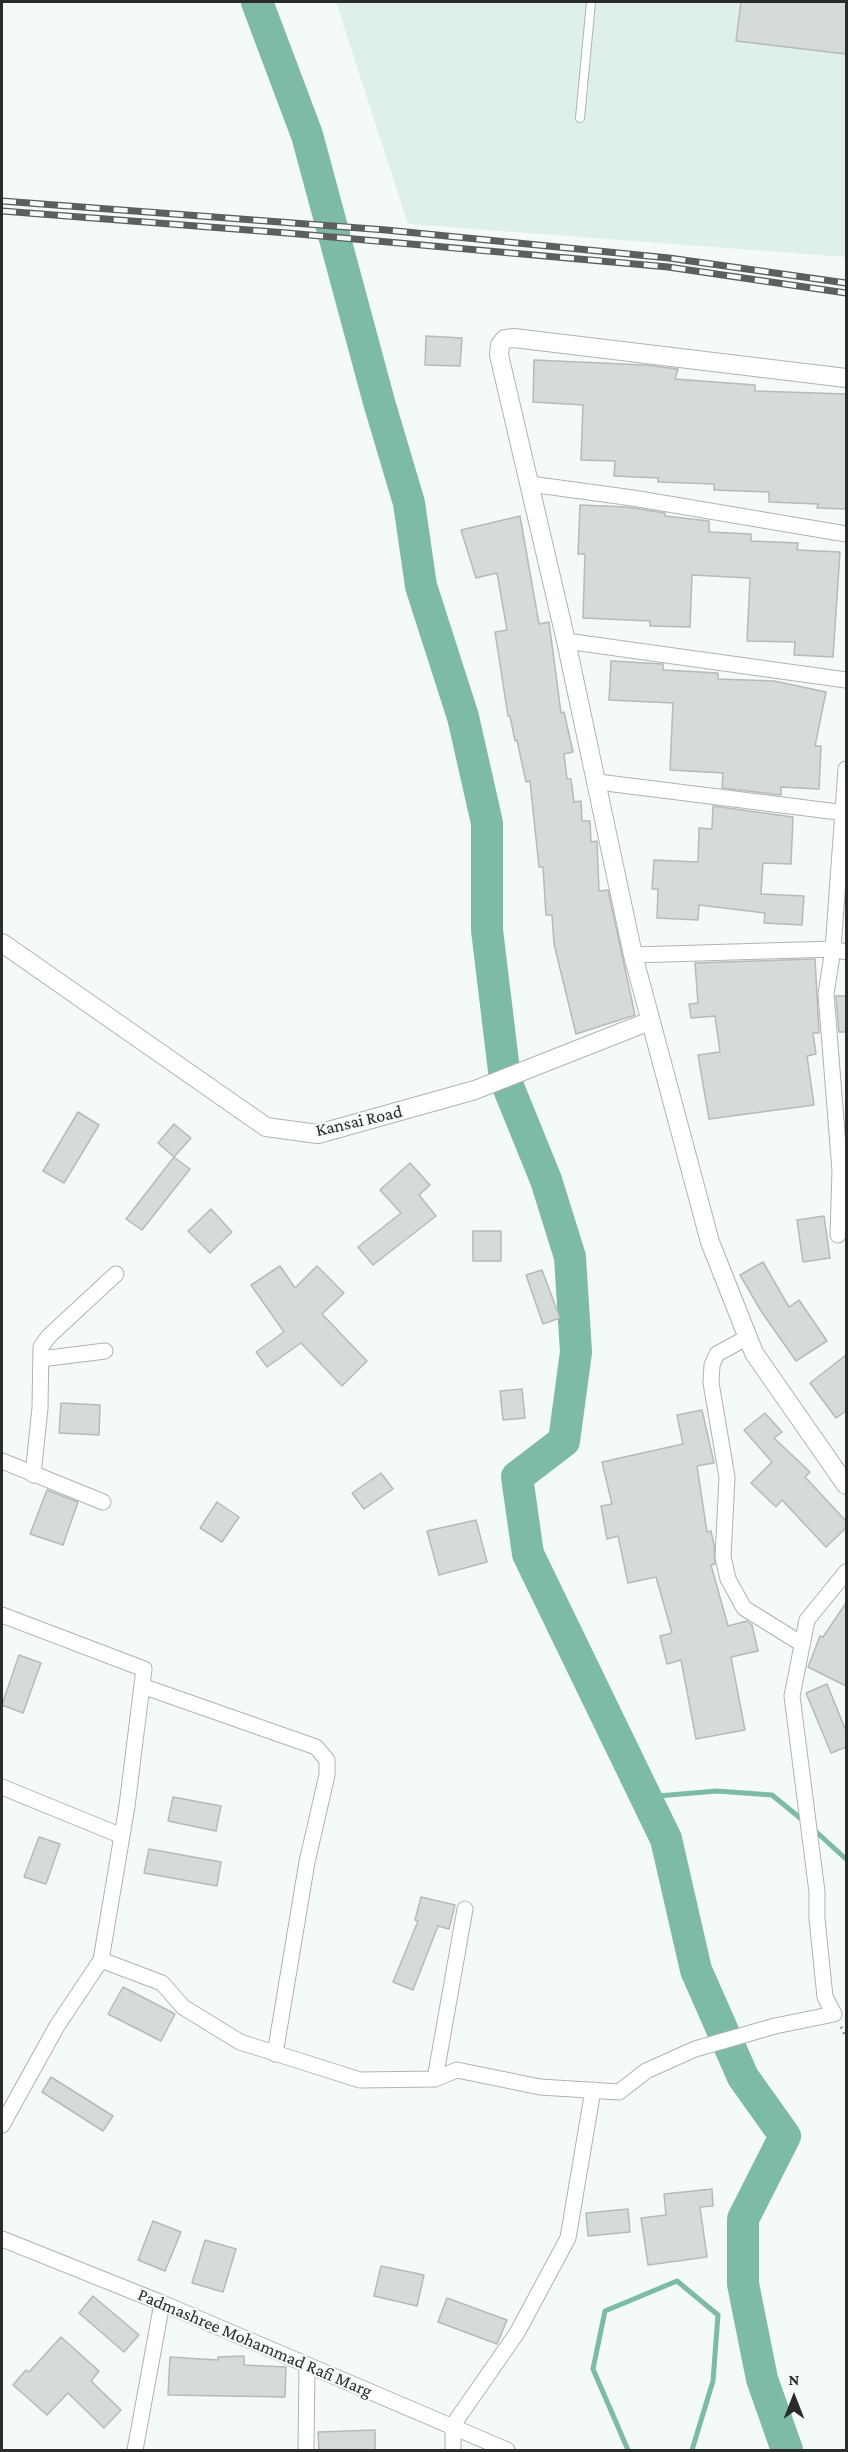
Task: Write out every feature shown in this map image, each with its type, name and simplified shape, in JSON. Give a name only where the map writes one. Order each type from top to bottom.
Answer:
[{"type":"street","points":[[846,378],[505,339],[500,345],[499,355],[598,782],[633,955],[710,1242],[754,1353],[846,1485]]},
{"type":"street","points":[[530,484],[633,498],[846,534]]},
{"type":"street","points":[[566,641],[846,680]]},
{"type":"street","points":[[838,1235],[840,1171],[826,994],[840,951],[846,769]]},
{"type":"street","points":[[598,782],[845,813]]},
{"type":"street","name":"Kansai Road","points":[[2,943],[266,1127],[318,1134],[475,1090],[650,1021]]},
{"type":"street","points":[[633,955],[840,951]]},
{"type":"street","points":[[33,1475],[40,1408],[41,1347],[49,1336],[116,1274]]},
{"type":"street","points":[[748,1337],[717,1354],[712,1365],[711,1383],[727,1477],[723,1557],[728,1579],[744,1608],[802,1644]]},
{"type":"street","points":[[41,1359],[105,1351]]},
{"type":"street","points":[[2,1461],[103,1502]]},
{"type":"street","points":[[101,1960],[162,1983],[183,2007],[240,2042],[360,2079],[435,2079],[458,2070],[540,2087],[619,2092],[646,2071],[695,2049],[775,2026],[834,2014],[825,1997],[812,1849],[792,1696],[807,1620],[846,1572]]},
{"type":"street","points":[[2,1615],[144,1669],[122,1836],[101,1960],[57,2026],[2,2124]]},
{"type":"street","points":[[142,1686],[315,1747],[327,1760],[327,1775],[308,1862],[275,2054]]},
{"type":"street","points":[[2,1787],[122,1836]]},
{"type":"street","points":[[435,2079],[465,1909]]},
{"type":"street","points":[[453,2451],[453,2425],[517,2333],[568,2238],[593,2090]]},
{"type":"street","name":"Padmashree Mohammad Rafi Marg","points":[[2,2238],[162,2302],[308,2366],[453,2425],[507,2451]]},
{"type":"street","points":[[135,2451],[162,2302]]},
{"type":"street","points":[[306,2451],[308,2366]]},
{"type":"lane","points":[[580,118],[591,2]]},
{"type":"shaded area","points":[[336,2],[846,2],[846,257],[408,224]]},
{"type":"building","points":[[741,2],[846,2],[846,54],[736,41]]},
{"type":"building","points":[[426,336],[462,338],[460,366],[425,365]]},
{"type":"building","points":[[534,360],[645,365],[678,369],[675,379],[755,385],[755,391],[846,394],[846,509],[817,508],[818,504],[769,502],[769,492],[714,490],[714,484],[658,482],[658,478],[614,476],[615,461],[581,460],[583,405],[533,402]]},
{"type":"building","points":[[580,505],[627,507],[665,513],[665,516],[709,521],[709,532],[751,534],[751,541],[798,543],[797,550],[840,552],[833,657],[794,655],[795,642],[747,641],[750,578],[692,575],[690,627],[650,626],[650,621],[583,618],[585,554],[578,554]]},
{"type":"building","points":[[520,516],[539,624],[549,622],[561,713],[564,712],[573,752],[564,754],[567,779],[571,779],[574,802],[581,801],[582,821],[590,821],[591,842],[597,841],[599,891],[608,890],[635,1015],[576,1034],[554,944],[552,915],[546,915],[543,867],[539,867],[530,781],[526,782],[517,740],[515,741],[510,716],[508,716],[495,632],[507,630],[497,573],[476,578],[461,530]]},
{"type":"building","points":[[611,661],[663,664],[663,670],[718,673],[718,679],[774,681],[826,692],[815,746],[821,746],[819,789],[781,787],[781,795],[722,788],[723,773],[670,770],[673,703],[609,700]]},
{"type":"building","points":[[713,806],[793,817],[791,864],[763,863],[761,894],[804,896],[802,925],[764,923],[765,913],[699,905],[698,920],[657,918],[658,889],[652,889],[654,860],[698,862],[699,828],[712,829]]},
{"type":"building","points":[[815,959],[819,1033],[813,1033],[816,1054],[807,1056],[814,1105],[709,1119],[698,1055],[720,1052],[715,1016],[691,1018],[689,1004],[698,1003],[695,963]]},
{"type":"building","points":[[836,996],[846,996],[846,1032],[839,1032]]},
{"type":"building","points":[[78,1112],[99,1125],[64,1183],[43,1171]]},
{"type":"building","points":[[174,1124],[191,1138],[174,1157],[158,1143]]},
{"type":"building","points":[[174,1157],[190,1169],[142,1230],[126,1219]]},
{"type":"building","points":[[410,1163],[430,1185],[419,1195],[436,1216],[373,1265],[358,1247],[401,1213],[380,1190]]},
{"type":"building","points":[[211,1209],[232,1232],[210,1253],[188,1231]]},
{"type":"building","points":[[824,1216],[830,1258],[803,1262],[797,1220]]},
{"type":"building","points":[[473,1231],[501,1231],[501,1261],[473,1261]]},
{"type":"building","points":[[763,1262],[789,1307],[799,1300],[827,1341],[796,1361],[761,1311],[740,1275]]},
{"type":"building","points":[[280,1266],[295,1288],[317,1266],[344,1293],[322,1314],[367,1361],[342,1386],[301,1343],[267,1367],[256,1352],[284,1332],[251,1285]]},
{"type":"building","points":[[542,1270],[560,1318],[543,1324],[526,1275]]},
{"type":"building","points":[[846,1355],[846,1411],[836,1418],[810,1383]]},
{"type":"building","points":[[522,1389],[525,1418],[503,1420],[500,1391]]},
{"type":"building","points":[[61,1403],[100,1405],[99,1435],[59,1433]]},
{"type":"building","points":[[702,1410],[714,1463],[697,1466],[707,1532],[711,1531],[714,1545],[715,1564],[711,1565],[728,1626],[747,1621],[752,1625],[758,1651],[731,1657],[745,1730],[696,1739],[681,1660],[667,1664],[660,1636],[672,1633],[656,1577],[628,1583],[618,1536],[607,1539],[601,1506],[612,1504],[602,1462],[683,1444],[677,1415]]},
{"type":"building","points":[[765,1413],[782,1432],[774,1438],[810,1472],[805,1477],[846,1521],[846,1528],[826,1547],[782,1500],[776,1507],[751,1483],[772,1462],[744,1430]]},
{"type":"building","points":[[381,1473],[393,1489],[364,1509],[352,1493]]},
{"type":"building","points":[[47,1490],[78,1502],[63,1545],[30,1534]]},
{"type":"building","points":[[217,1502],[239,1517],[222,1542],[200,1528]]},
{"type":"building","points":[[476,1520],[487,1562],[439,1575],[427,1531]]},
{"type":"building","points":[[846,1603],[846,1686],[808,1667],[820,1636],[823,1637]]},
{"type":"building","points":[[19,1655],[41,1663],[23,1713],[2,1705]]},
{"type":"building","points":[[827,1684],[846,1731],[846,1747],[831,1753],[806,1693]]},
{"type":"building","points":[[173,1797],[221,1806],[216,1831],[168,1821]]},
{"type":"building","points":[[39,1837],[60,1844],[46,1884],[24,1877]]},
{"type":"building","points":[[149,1849],[221,1862],[217,1886],[144,1873]]},
{"type":"building","points":[[421,1897],[455,1905],[449,1929],[438,1926],[413,1990],[393,1982],[418,1921],[415,1920]]},
{"type":"building","points":[[123,1987],[175,2014],[161,2041],[108,2014]]},
{"type":"building","points":[[51,2077],[113,2116],[103,2131],[42,2092]]},
{"type":"building","points":[[712,2189],[713,2206],[700,2207],[707,2257],[648,2265],[641,2218],[666,2215],[664,2194]]},
{"type":"building","points":[[628,2209],[630,2232],[588,2236],[586,2213]]},
{"type":"building","points":[[153,2221],[181,2232],[165,2271],[138,2260]]},
{"type":"building","points":[[205,2240],[236,2249],[223,2292],[192,2283]]},
{"type":"building","points":[[381,2266],[424,2275],[417,2306],[374,2296]]},
{"type":"building","points":[[93,2296],[139,2335],[124,2352],[79,2313]]},
{"type":"building","points":[[447,2298],[507,2320],[497,2344],[438,2322]]},
{"type":"building","points":[[61,2337],[99,2371],[91,2381],[121,2410],[104,2428],[68,2393],[47,2415],[13,2385],[26,2370],[29,2372]]},
{"type":"building","points":[[244,2356],[244,2365],[286,2367],[285,2397],[168,2395],[170,2357],[218,2360],[218,2357]]},
{"type":"building","points":[[375,2430],[375,2451],[319,2451],[318,2432]]},
{"type":"waterway","points":[[257,2],[307,135],[379,402],[409,503],[421,586],[463,717],[487,823],[487,930],[505,1079],[546,1180],[570,1257],[576,1352],[564,1441],[517,1477],[528,1554],[666,1839],[696,1970],[743,2077],[785,2136],[743,2219],[743,2284],[762,2379],[787,2450]]},
{"type":"waterway","points":[[646,1797],[717,1791],[772,1795],[805,1822]]},
{"type":"waterway","points":[[812,1828],[846,1859]]},
{"type":"waterway","points":[[628,2450],[593,2369],[605,2311],[677,2281],[718,2315],[713,2381],[692,2450]]},
{"type":"railway","points":[[2,201],[386,230],[669,258],[846,283]]},
{"type":"railway","points":[[2,211],[287,233],[668,267],[846,293]]}]
